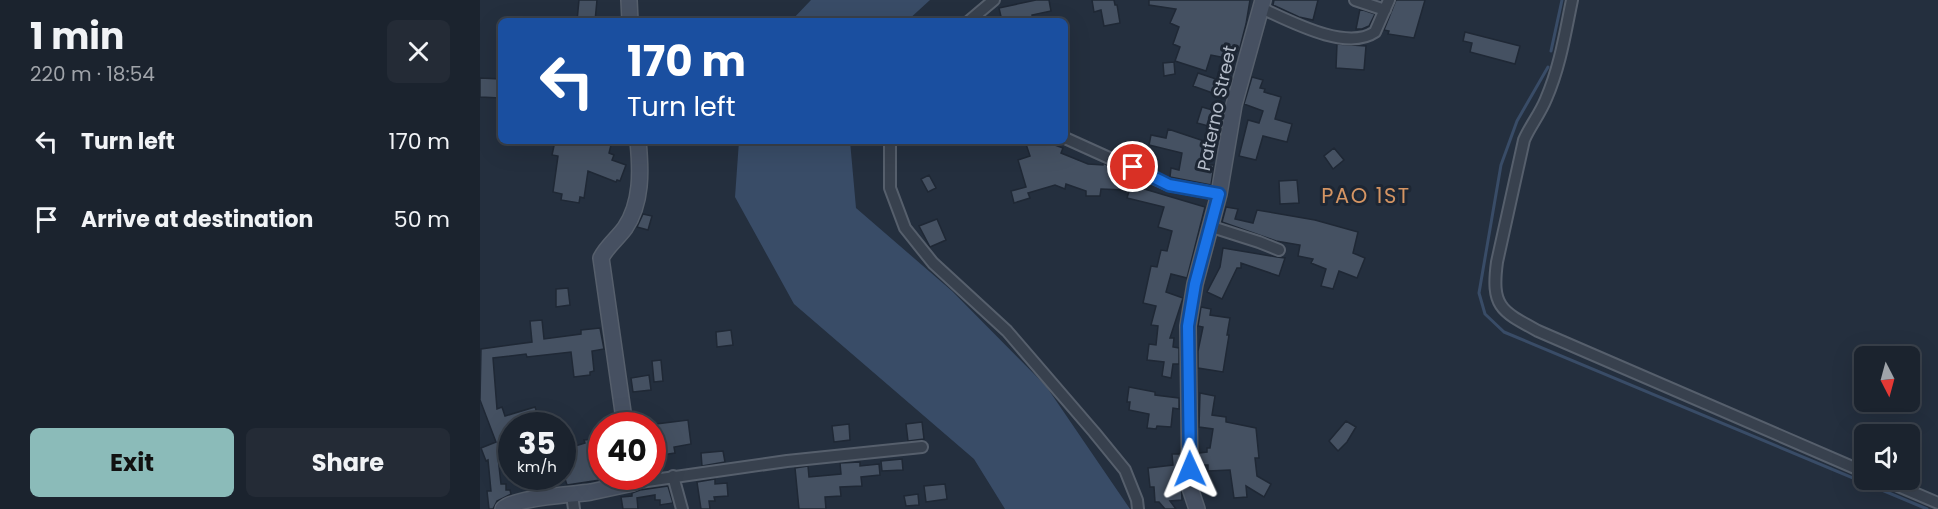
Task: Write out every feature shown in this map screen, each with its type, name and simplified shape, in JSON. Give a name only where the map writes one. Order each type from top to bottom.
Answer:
[{"type":"street","points":[[628,0],[630,18]]},
{"type":"street","points":[[973,18],[994,0]]},
{"type":"street","points":[[1262,4],[1316,33],[1356,38],[1371,35],[1375,32],[1387,5],[1355,0]]},
{"type":"street","points":[[1572,0],[1560,63],[1541,110],[1524,140],[1497,262],[1495,290],[1498,302],[1503,309],[1538,331],[1854,468]]},
{"type":"street","name":"Paterno Street","points":[[1197,509],[1190,488],[1188,326],[1195,284],[1219,194],[1234,105],[1262,4]]},
{"type":"street","points":[[1068,139],[1169,185],[1219,194]]},
{"type":"street","points":[[624,412],[601,258],[606,249],[624,230],[632,216],[638,195],[638,144]]},
{"type":"street","points":[[890,144],[890,188],[905,228],[933,263],[1007,332],[1087,424],[1125,470],[1137,500],[1138,509]]},
{"type":"street","points":[[1212,227],[1279,250]]},
{"type":"street","points":[[666,477],[922,447]]},
{"type":"street","points":[[673,476],[682,509]]},
{"type":"street","points":[[503,509],[525,501],[573,502],[605,490]]},
{"type":"street","points":[[1907,490],[1938,503]]},
{"type":"water","points":[[811,0],[930,0],[910,18],[794,18]]},
{"type":"water","points":[[739,144],[850,144],[856,208],[952,291],[1046,386],[1130,509],[1005,509],[974,459],[794,304],[735,197]]},
{"type":"building","points":[[579,0],[597,0],[595,18],[577,18]]},
{"type":"building","points":[[1036,0],[1049,0],[1051,11],[1032,15],[1032,18],[1001,18],[999,8]]},
{"type":"building","points":[[1092,0],[1114,0],[1120,23],[1104,26],[1101,10],[1094,12]]},
{"type":"building","points":[[1149,0],[1250,0],[1239,51],[1229,49],[1226,58],[1211,55],[1206,71],[1175,61],[1180,47],[1173,44],[1179,27],[1170,23],[1176,9],[1149,5]]},
{"type":"building","points":[[1274,0],[1318,0],[1313,20],[1299,17],[1273,5]]},
{"type":"building","points":[[1396,0],[1425,0],[1414,38],[1388,34],[1389,31],[1384,30]]},
{"type":"building","points":[[1360,9],[1375,14],[1369,26],[1356,29]]},
{"type":"building","points":[[1465,32],[1520,46],[1515,64],[1470,52],[1472,43],[1463,41]]},
{"type":"building","points":[[1337,44],[1366,46],[1364,70],[1336,68]]},
{"type":"building","points":[[1174,62],[1175,74],[1164,76],[1163,63]]},
{"type":"building","points":[[1198,73],[1225,82],[1221,96],[1193,86]]},
{"type":"building","points":[[1252,77],[1263,80],[1260,88],[1265,89],[1264,92],[1281,97],[1275,119],[1292,124],[1287,142],[1263,136],[1256,160],[1239,156],[1248,120],[1259,123],[1263,111],[1244,104]]},
{"type":"building","points":[[480,78],[498,79],[498,98],[480,97]]},
{"type":"building","points":[[1202,107],[1223,113],[1220,129],[1197,123]]},
{"type":"building","points":[[1168,129],[1213,144],[1207,165],[1214,165],[1211,185],[1170,177],[1171,168],[1179,170],[1182,153],[1149,145],[1151,135],[1166,138]]},
{"type":"building","points":[[554,144],[611,144],[609,153],[614,155],[612,160],[626,165],[620,181],[616,182],[588,171],[584,198],[580,197],[579,203],[561,200],[562,194],[553,192],[558,156],[552,155]]},
{"type":"building","points":[[1026,144],[1052,144],[1063,148],[1061,153],[1088,164],[1103,165],[1103,163],[1129,175],[1127,190],[1101,189],[1100,196],[1086,196],[1086,191],[1066,184],[1065,189],[1055,185],[1028,193],[1030,198],[1014,203],[1011,191],[1026,187],[1018,160],[1030,156]]},
{"type":"building","points":[[1124,144],[1138,149],[1134,161],[1121,155]]},
{"type":"building","points":[[1334,148],[1344,160],[1333,169],[1324,156]]},
{"type":"building","points":[[929,175],[936,188],[928,192],[921,179]]},
{"type":"building","points":[[1297,180],[1299,203],[1280,204],[1279,181]]},
{"type":"building","points":[[1131,185],[1205,207],[1187,278],[1171,274],[1166,292],[1183,298],[1170,338],[1174,338],[1173,347],[1179,348],[1179,364],[1173,364],[1171,378],[1162,376],[1164,362],[1147,360],[1149,344],[1156,345],[1158,326],[1151,325],[1156,306],[1143,303],[1151,266],[1157,267],[1161,250],[1167,251],[1172,231],[1158,227],[1164,207],[1127,198]]},
{"type":"building","points":[[1226,207],[1238,209],[1235,219],[1253,223],[1257,210],[1315,220],[1358,232],[1353,253],[1365,258],[1357,278],[1339,271],[1333,289],[1321,286],[1326,269],[1311,263],[1313,259],[1298,256],[1300,245],[1276,241],[1222,222]]},
{"type":"building","points":[[643,214],[652,216],[648,230],[637,227]]},
{"type":"building","points":[[937,219],[946,240],[930,247],[919,226]]},
{"type":"building","points":[[1223,248],[1285,258],[1279,276],[1241,263],[1241,268],[1237,268],[1222,299],[1207,292],[1220,267]]},
{"type":"building","points":[[568,288],[570,305],[556,307],[556,289]]},
{"type":"building","points":[[1201,307],[1211,309],[1210,315],[1230,318],[1223,372],[1198,368],[1198,351],[1203,327],[1198,326]]},
{"type":"building","points":[[542,320],[544,339],[581,334],[581,330],[600,328],[604,349],[592,351],[594,371],[590,372],[590,375],[574,377],[571,352],[493,358],[497,409],[502,407],[504,412],[498,412],[498,490],[510,490],[511,494],[497,501],[493,509],[489,509],[487,491],[491,491],[488,460],[486,461],[481,448],[496,442],[480,400],[481,349],[532,342],[530,321]]},
{"type":"building","points":[[731,330],[733,345],[717,347],[716,332]]},
{"type":"building","points":[[661,360],[663,381],[654,382],[652,361]]},
{"type":"building","points":[[649,375],[651,390],[633,392],[631,378]]},
{"type":"building","points":[[1129,387],[1155,392],[1155,395],[1179,398],[1179,409],[1173,408],[1171,427],[1147,428],[1149,414],[1129,410],[1130,402],[1127,402]]},
{"type":"building","points":[[1200,393],[1215,396],[1212,415],[1226,417],[1226,422],[1256,428],[1259,458],[1255,458],[1257,476],[1271,484],[1264,497],[1246,486],[1247,497],[1234,498],[1230,470],[1208,471],[1208,465],[1199,465],[1199,453],[1207,452],[1207,448],[1210,448],[1213,429],[1199,427]]},
{"type":"building","points":[[535,407],[537,412],[518,412]]},
{"type":"building","points":[[688,420],[691,444],[674,447],[675,453],[666,454],[666,423]]},
{"type":"building","points":[[1346,421],[1356,427],[1338,451],[1329,441]]},
{"type":"building","points":[[922,422],[924,439],[908,441],[906,424]]},
{"type":"building","points":[[849,424],[850,440],[834,442],[832,426]]},
{"type":"building","points":[[584,440],[588,440],[588,482],[576,484],[576,446],[585,443]]},
{"type":"building","points":[[723,451],[725,462],[702,466],[701,453]]},
{"type":"building","points":[[1172,454],[1180,454],[1182,500],[1170,501],[1176,509],[1165,509],[1159,502],[1155,502],[1154,487],[1150,487],[1148,468],[1173,465]]},
{"type":"building","points":[[902,459],[903,470],[882,471],[881,461]]},
{"type":"building","points":[[860,462],[860,466],[879,464],[880,475],[861,477],[862,486],[840,487],[841,496],[825,497],[826,509],[799,509],[795,468],[808,466],[809,477],[841,474],[840,463]]},
{"type":"building","points":[[715,479],[715,484],[727,483],[728,496],[714,497],[715,501],[709,501],[710,509],[701,509],[697,482]]},
{"type":"building","points":[[945,484],[947,499],[926,502],[924,486]]},
{"type":"building","points":[[668,486],[673,503],[660,505],[660,500],[655,500],[655,495],[637,498],[638,509],[623,509],[621,497],[632,496],[632,493],[640,490],[666,490]]},
{"type":"building","points":[[918,494],[919,505],[906,506],[904,496]]},
{"type":"waterway","points":[[1551,51],[1562,0]]},
{"type":"waterway","points":[[1548,67],[1517,121],[1501,165],[1479,293],[1485,314],[1504,332],[1927,509]]},
{"type":"district","name":"PAO 1ST","points":[[1366,196]]},
{"type":"route","points":[[1133,167],[1155,180],[1181,189],[1219,194],[1195,284],[1188,326],[1190,469]]}]
